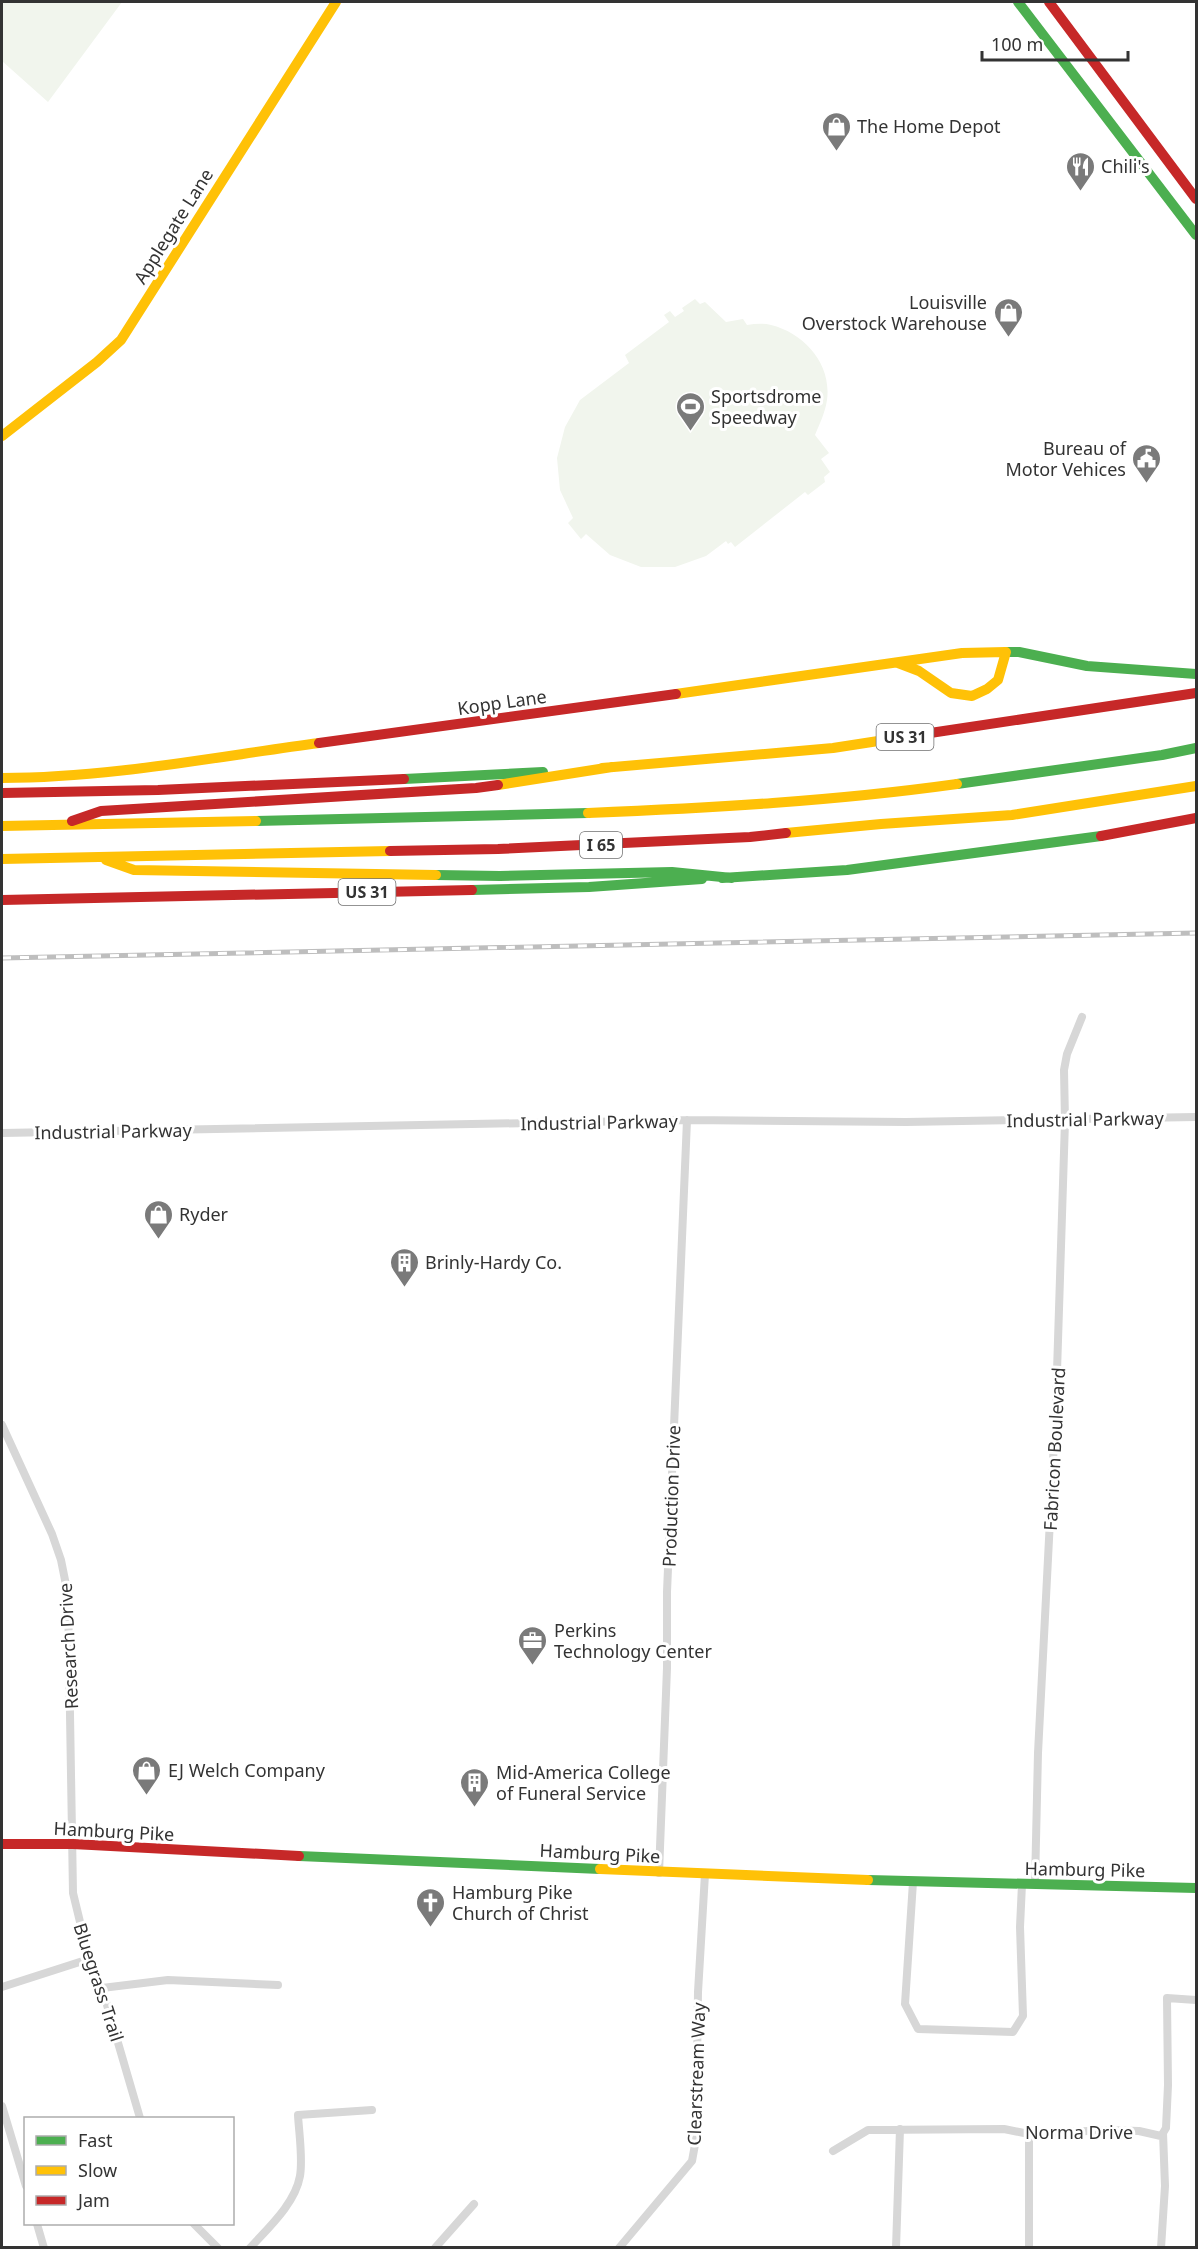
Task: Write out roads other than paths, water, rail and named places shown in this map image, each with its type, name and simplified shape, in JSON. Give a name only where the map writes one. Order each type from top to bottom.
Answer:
[{"type":"main road","name":"Applegate Lane","points":[[2,435],[97,362],[121,340],[213,191],[336,2]]},
{"type":"main road","points":[[1018,2],[1197,236]]},
{"type":"main road","points":[[1049,2],[1197,199]]},
{"type":"main road","points":[[898,663],[919,672],[951,693],[972,696],[987,689],[998,680],[1006,652]]},
{"type":"main road","name":"Kopp Lane","points":[[2,778],[43,778],[89,774],[962,653],[1019,652],[1087,666],[1197,674]]},
{"type":"main road","name":"US 31","points":[[2,794],[158,790],[558,772],[833,748],[1197,693]]},
{"type":"main road","name":"I 65","points":[[2,826],[480,817],[714,808],[900,792],[1150,757],[1197,748]]},
{"type":"main road","points":[[61,825],[101,811],[476,788],[612,767]]},
{"type":"main road","name":"I 65","points":[[2,860],[509,849],[750,837],[881,824],[1012,815],[1197,786]]},
{"type":"main road","name":"US 31","points":[[2,900],[590,887],[732,878],[847,870],[1111,835],[1197,818]]},
{"type":"main road","points":[[98,857],[134,870],[489,876],[672,872],[732,878]]},
{"type":"main road","name":"Hamburg Pike","points":[[2,1844],[73,1844],[659,1873],[913,1882],[1197,1888]]},
{"type":"street","name":"Fabricon Boulevard","points":[[1035,1884],[1038,1753],[1056,1403],[1065,1121],[1064,1070],[1067,1054],[1082,1017]]},
{"type":"street","name":"Industrial Parkway","points":[[2,1133],[687,1120],[897,1122],[1197,1117]]},
{"type":"street","name":"Production Drive","points":[[659,1873],[667,1668],[667,1592],[687,1120]]},
{"type":"street","name":"Research Drive","points":[[2,1425],[52,1534],[61,1560],[68,1594],[73,1844]]},
{"type":"street","name":"Bluegrass Trail","points":[[73,1844],[74,1893],[89,1959],[102,1988],[140,2117]]},
{"type":"street","name":"Clearstream Way","points":[[623,2246],[692,2160],[696,2139],[698,1992],[705,1874]]},
{"type":"street","points":[[913,1882],[905,2004],[918,2029],[988,2032],[1013,2032],[1023,2016],[1020,1927],[1022,1884]]},
{"type":"street","points":[[2,1987],[89,1959]]},
{"type":"street","points":[[102,1988],[168,1980],[278,1985]]},
{"type":"street","points":[[1161,2247],[1165,2186],[1163,2133],[1166,2128],[1168,2085],[1167,1998],[1197,2001]]},
{"type":"street","points":[[2,2106],[24,2179]]},
{"type":"street","points":[[250,2247],[273,2223],[292,2196],[300,2176],[298,2115],[372,2110]]},
{"type":"street","points":[[896,2247],[900,2129]]},
{"type":"street","name":"Norma Drive","points":[[833,2151],[868,2130],[1004,2129],[1029,2134],[1108,2130],[1139,2131],[1161,2136],[1163,2133]]},
{"type":"street","points":[[1029,2134],[1031,2178],[1029,2247]]},
{"type":"street","points":[[435,2247],[474,2204]]},
{"type":"street","points":[[38,2225],[44,2247]]},
{"type":"street","points":[[196,2225],[218,2247]]},
{"type":"railway","points":[[2,958],[1196,933]]},
{"type":"place","name":"The Home Depot","points":[[836,152]]},
{"type":"place","name":"Chili's","points":[[1080,192]]},
{"type":"place","name":"Louisville Overstock Warehouse","points":[[1008,338]]},
{"type":"place","name":"Sportsdrome Speedway","points":[[690,432]]},
{"type":"place","name":"Bureau of Motor Vehices","points":[[1147,484]]},
{"type":"place","name":"Ryder","points":[[158,1240]]},
{"type":"place","name":"Brinly-Hardy Co.","points":[[404,1288]]},
{"type":"place","name":"Perkins Technology Center","points":[[533,1666]]},
{"type":"place","name":"EJ Welch Company","points":[[147,1796]]},
{"type":"place","name":"Mid-America College of Funeral Service","points":[[475,1808]]},
{"type":"place","name":"Hamburg Pike Church of Christ","points":[[431,1928]]}]
